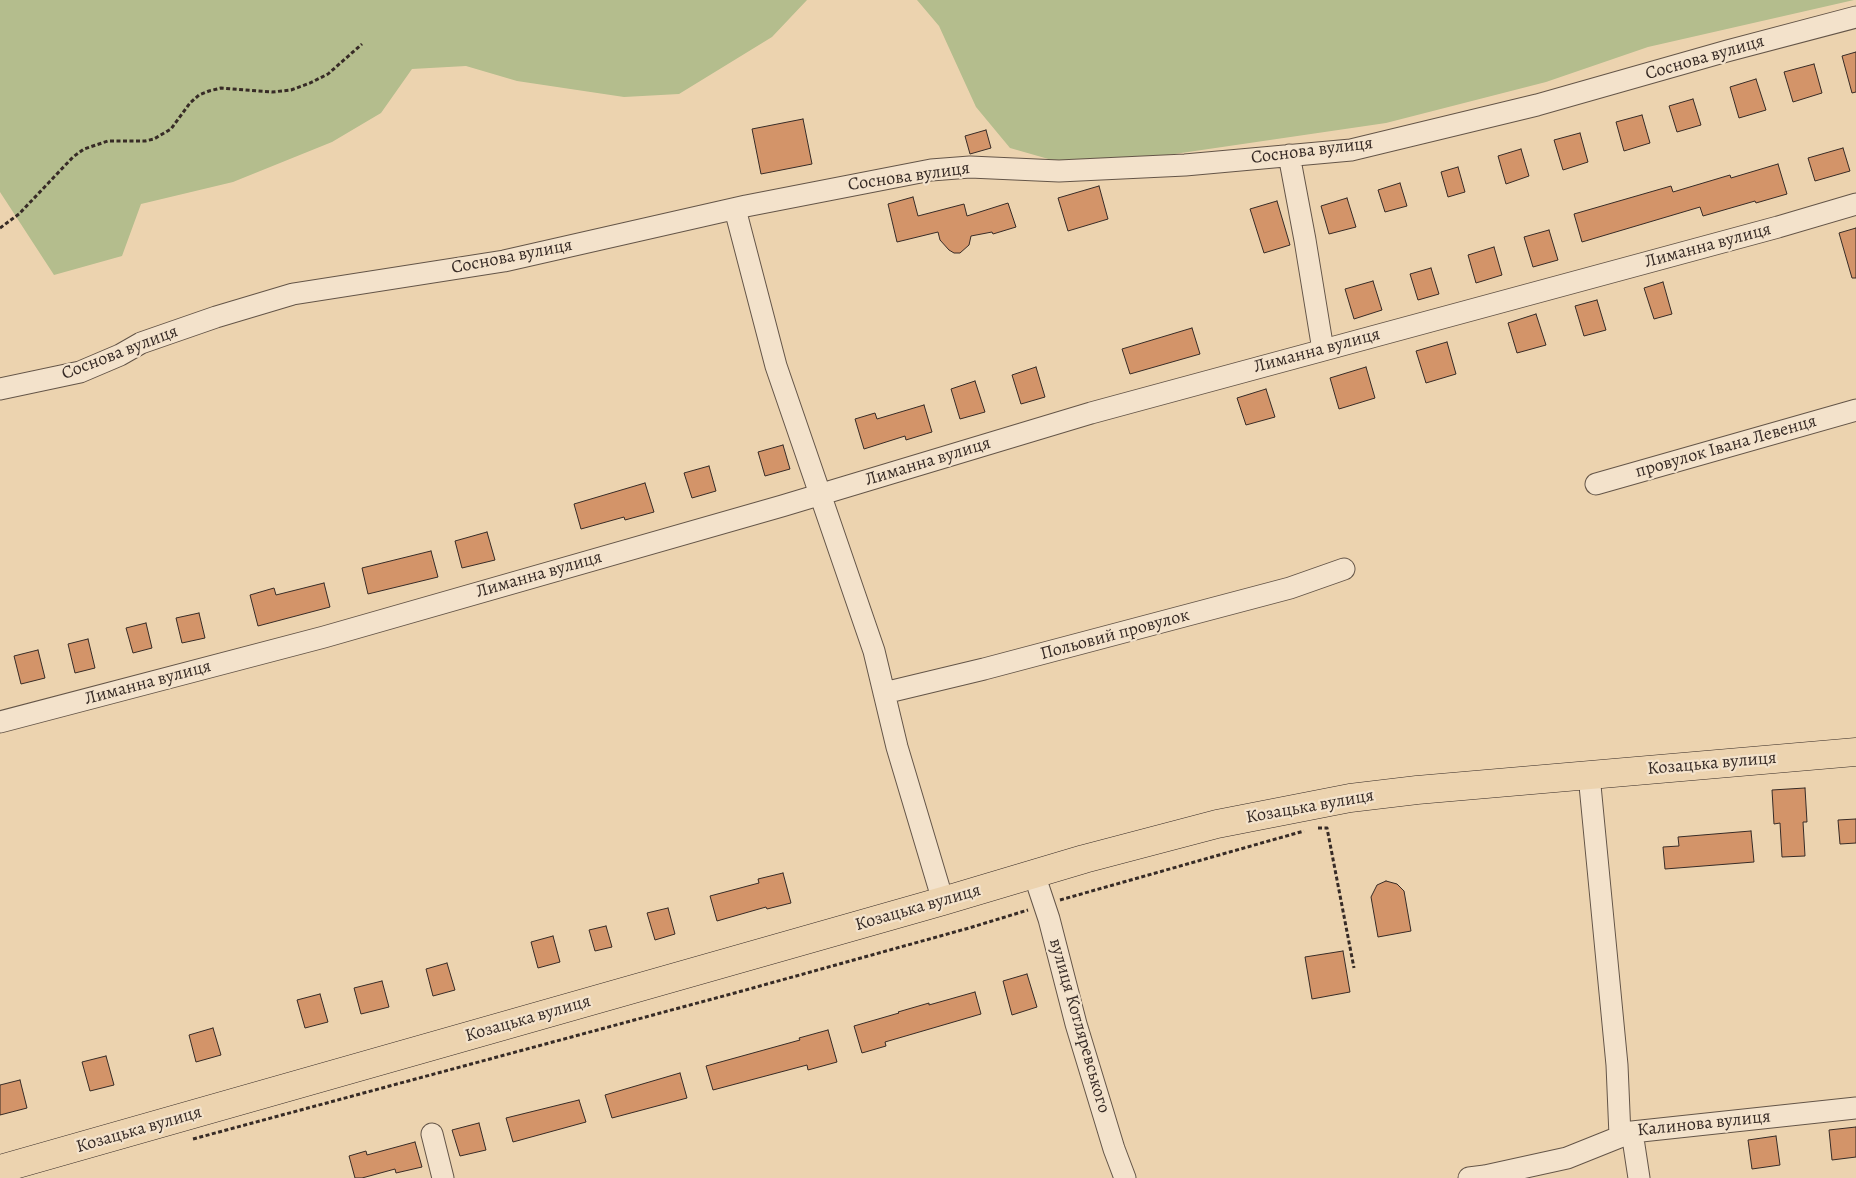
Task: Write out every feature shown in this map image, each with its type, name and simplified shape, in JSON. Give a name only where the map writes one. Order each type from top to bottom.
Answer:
[{"type":"main road","name":"Козацька вулиця","points":[[0,1170],[1034,874],[1217,824],[1296,807],[1417,790],[1856,752]]},
{"type":"street","name":"Соснова вулиця","points":[[0,389],[80,372],[120,355],[141,343],[216,317],[293,294],[504,261],[734,209],[931,170],[970,166],[1059,172],[1185,165],[1351,150],[1537,105],[1856,17]]},
{"type":"street","points":[[1289,155],[1306,240],[1323,350]]},
{"type":"street","name":"Лиманна вулиця","points":[[0,722],[324,637],[822,494],[1091,412],[1768,230],[1856,204]]},
{"type":"street","points":[[734,209],[776,366],[822,494],[874,651],[897,747],[943,901]]},
{"type":"street","name":"провулок Івана Левенця","points":[[1596,484],[1856,410]]},
{"type":"street","name":"Польовий провулок","points":[[884,693],[984,669],[1280,591],[1344,569]]},
{"type":"street","points":[[1589,775],[1617,1065],[1626,1134],[1639,1178]]},
{"type":"street","name":"вулиця Котляревського","points":[[1034,874],[1079,1033],[1114,1149],[1125,1178]]},
{"type":"street","name":"Калинова вулиця","points":[[1469,1178],[1567,1158],[1626,1134],[1856,1108]]},
{"type":"street","points":[[432,1134],[442,1178]]},
{"type":"path","points":[[0,228],[19,214],[73,157],[84,149],[108,141],[145,141],[154,139],[171,129],[190,103],[199,95],[210,91],[226,88],[272,92],[291,90],[310,83],[328,74],[362,44]]},
{"type":"path","points":[[1314,828],[1327,828],[1354,968]]},
{"type":"path","points":[[186,1141],[742,991],[1305,831]]},
{"type":"green space","points":[[0,0],[807,0],[772,37],[679,94],[624,97],[517,81],[466,66],[412,69],[381,113],[332,142],[233,182],[141,204],[122,256],[54,275],[0,192]]},
{"type":"green space","points":[[917,0],[1854,0],[1648,47],[1546,82],[1386,123],[1113,163],[1059,162],[1010,148],[976,107],[939,26]]},
{"type":"building","points":[[1856,52],[1856,92],[1852,93],[1842,56]]},
{"type":"building","points":[[1814,64],[1822,93],[1793,102],[1784,72]]},
{"type":"building","points":[[1756,79],[1766,110],[1739,118],[1730,87]]},
{"type":"building","points":[[1693,99],[1701,125],[1677,132],[1669,106]]},
{"type":"building","points":[[1642,115],[1650,143],[1624,151],[1616,122]]},
{"type":"building","points":[[803,119],[812,164],[761,174],[752,129]]},
{"type":"building","points":[[986,130],[991,148],[970,154],[965,136]]},
{"type":"building","points":[[1580,133],[1588,162],[1563,170],[1554,140]]},
{"type":"building","points":[[1843,148],[1850,171],[1815,181],[1808,158]]},
{"type":"building","points":[[1521,149],[1529,176],[1506,184],[1498,156]]},
{"type":"building","points":[[1778,164],[1787,194],[1703,216],[1700,207],[1582,242],[1574,214],[1671,186],[1673,192],[1730,175],[1731,178]]},
{"type":"building","points":[[1458,167],[1465,192],[1448,197],[1441,172]]},
{"type":"building","points":[[1400,183],[1407,206],[1385,212],[1378,190]]},
{"type":"building","points":[[1099,186],[1108,219],[1068,231],[1058,198]]},
{"type":"building","points":[[913,197],[918,216],[964,204],[967,216],[1008,203],[1016,227],[993,234],[992,232],[971,236],[969,245],[960,253],[954,253],[949,250],[940,240],[938,232],[897,242],[888,204]]},
{"type":"building","points":[[1347,198],[1356,227],[1329,234],[1321,206]]},
{"type":"building","points":[[1277,201],[1290,245],[1264,253],[1250,209]]},
{"type":"building","points":[[1856,228],[1856,278],[1852,278],[1839,233]]},
{"type":"building","points":[[1549,230],[1558,260],[1533,267],[1524,237]]},
{"type":"building","points":[[1494,247],[1502,275],[1476,283],[1468,255]]},
{"type":"building","points":[[1431,268],[1439,294],[1418,300],[1410,274]]},
{"type":"building","points":[[1373,281],[1382,310],[1354,319],[1345,289]]},
{"type":"building","points":[[1663,282],[1672,314],[1654,319],[1644,288]]},
{"type":"building","points":[[1597,300],[1606,330],[1584,336],[1575,306]]},
{"type":"building","points":[[1536,314],[1546,345],[1517,353],[1508,323]]},
{"type":"building","points":[[1192,328],[1200,354],[1130,374],[1122,349]]},
{"type":"building","points":[[1447,342],[1456,374],[1426,383],[1416,351]]},
{"type":"building","points":[[1036,367],[1045,397],[1021,404],[1012,375]]},
{"type":"building","points":[[1366,367],[1375,398],[1339,409],[1330,378]]},
{"type":"building","points":[[975,381],[985,412],[960,419],[951,389]]},
{"type":"building","points":[[1266,389],[1275,417],[1246,425],[1237,398]]},
{"type":"building","points":[[924,405],[932,432],[906,440],[905,436],[864,449],[855,419],[875,413],[877,419]]},
{"type":"building","points":[[783,445],[790,469],[765,476],[758,452]]},
{"type":"building","points":[[709,466],[716,491],[692,498],[684,473]]},
{"type":"building","points":[[645,483],[654,512],[625,520],[624,517],[581,529],[574,504]]},
{"type":"building","points":[[487,532],[495,560],[462,568],[455,541]]},
{"type":"building","points":[[431,551],[438,577],[368,594],[362,568]]},
{"type":"building","points":[[324,583],[330,607],[258,626],[250,595],[274,588],[276,595]]},
{"type":"building","points":[[199,613],[205,638],[182,643],[176,618]]},
{"type":"building","points":[[146,623],[152,648],[133,653],[126,628]]},
{"type":"building","points":[[88,639],[95,668],[75,673],[68,644]]},
{"type":"building","points":[[38,650],[45,678],[21,684],[14,656]]},
{"type":"building","points":[[1805,788],[1807,822],[1803,822],[1805,856],[1782,857],[1780,823],[1774,824],[1772,790]]},
{"type":"building","points":[[1856,819],[1856,843],[1840,844],[1838,820]]},
{"type":"building","points":[[1751,831],[1754,862],[1665,869],[1663,847],[1679,846],[1678,837]]},
{"type":"building","points":[[783,873],[791,903],[767,909],[766,907],[717,921],[710,896],[759,883],[758,879]]},
{"type":"building","points":[[1386,881],[1397,884],[1404,891],[1411,931],[1378,937],[1371,897],[1377,885]]},
{"type":"building","points":[[668,908],[675,934],[655,940],[647,913]]},
{"type":"building","points":[[606,926],[612,947],[595,951],[589,930]]},
{"type":"building","points":[[553,936],[560,962],[538,968],[531,942]]},
{"type":"building","points":[[1343,951],[1350,992],[1312,999],[1305,957]]},
{"type":"building","points":[[447,963],[455,990],[433,996],[426,969]]},
{"type":"building","points":[[1027,974],[1037,1007],[1012,1015],[1003,981]]},
{"type":"building","points":[[382,981],[389,1007],[361,1014],[354,988]]},
{"type":"building","points":[[975,992],[981,1014],[885,1042],[886,1046],[862,1053],[854,1026],[929,1003],[929,1005]]},
{"type":"building","points":[[320,994],[328,1022],[305,1028],[297,1000]]},
{"type":"building","points":[[213,1028],[221,1055],[196,1062],[189,1035]]},
{"type":"building","points":[[828,1030],[837,1062],[808,1070],[807,1065],[713,1090],[706,1066],[800,1040],[799,1038]]},
{"type":"building","points":[[106,1056],[114,1085],[90,1091],[82,1062]]},
{"type":"building","points":[[680,1073],[687,1098],[612,1118],[605,1095]]},
{"type":"building","points":[[20,1080],[27,1108],[0,1115],[0,1085]]},
{"type":"building","points":[[579,1100],[586,1122],[513,1142],[506,1118]]},
{"type":"building","points":[[479,1123],[486,1150],[460,1156],[452,1130]]},
{"type":"building","points":[[1856,1127],[1856,1157],[1832,1160],[1829,1130]]},
{"type":"building","points":[[1776,1136],[1780,1165],[1752,1169],[1748,1140]]},
{"type":"building","points":[[415,1142],[422,1167],[396,1173],[395,1169],[362,1178],[355,1178],[349,1156],[366,1151],[367,1155]]}]
